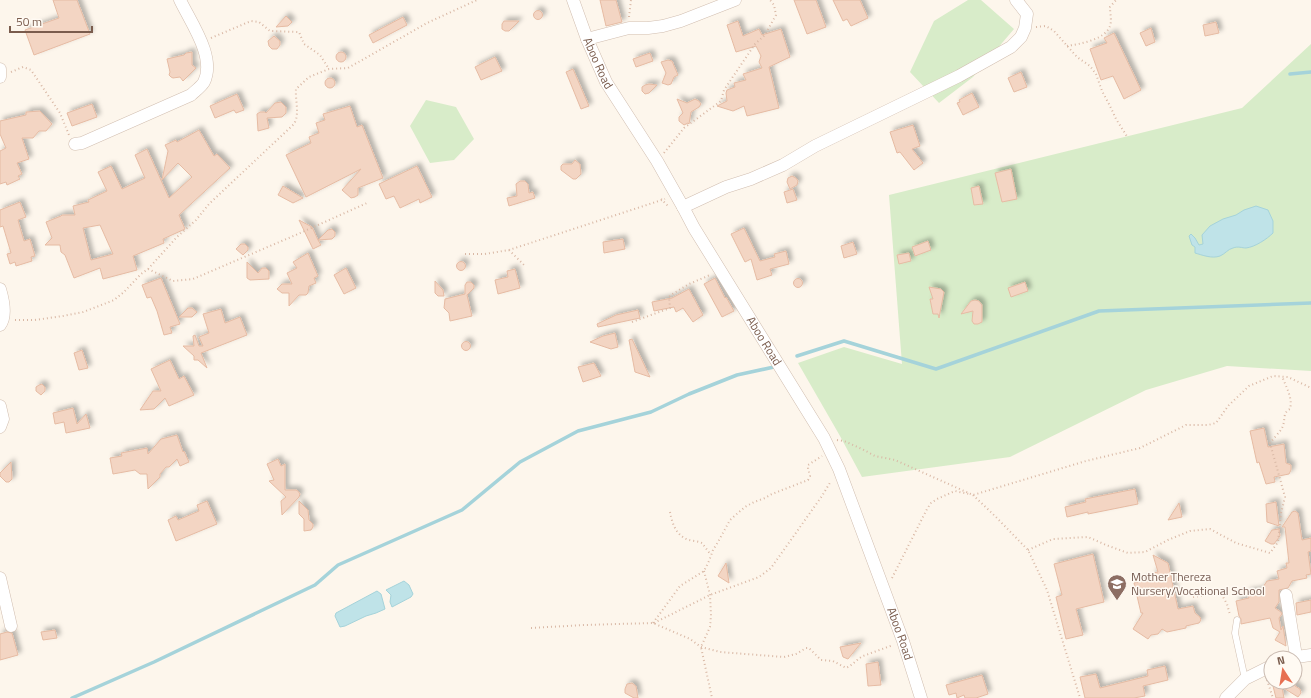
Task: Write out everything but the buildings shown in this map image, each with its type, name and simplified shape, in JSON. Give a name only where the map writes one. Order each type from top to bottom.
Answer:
[{"type":"street","points":[[75,144],[82,143],[191,95],[203,84],[207,73],[206,59],[202,42],[180,0]]},
{"type":"street","name":"Aboo Road","points":[[573,0],[587,39],[606,82],[657,161],[694,228],[824,438],[839,469],[903,641],[922,698]]},
{"type":"street","points":[[587,39],[628,28],[663,26],[681,21],[735,0]]},
{"type":"street","points":[[683,207],[726,187],[783,166],[815,146],[959,76],[1011,47],[1020,37],[1025,28],[1027,14],[1016,0]]},
{"type":"street","points":[[0,69],[0,77]]},
{"type":"street","points":[[0,289],[2,294],[2,323]]},
{"type":"street","points":[[0,406],[3,419],[0,427]]},
{"type":"street","points":[[0,578],[11,626]]},
{"type":"street","points":[[1286,595],[1292,650]]},
{"type":"street","points":[[1226,698],[1245,679],[1263,670]]},
{"type":"lane","points":[[1237,620],[1235,633],[1245,679]]},
{"type":"path","points":[[2,323],[62,316],[99,306],[114,300],[148,269],[177,237],[196,220],[209,204],[294,124],[297,111],[295,99],[296,89],[309,77],[329,69],[348,68],[427,23],[477,0]]},
{"type":"path","points":[[628,28],[631,0]]},
{"type":"path","points":[[657,161],[684,128],[721,101],[724,90],[755,44],[765,35],[776,15],[774,5],[770,0]]},
{"type":"path","points":[[1068,46],[1094,40],[1108,30],[1110,26],[1110,7],[1116,0]]},
{"type":"path","points":[[202,42],[251,21],[259,22],[270,32],[299,32],[304,44],[320,55],[329,69]]},
{"type":"path","points":[[1025,28],[1046,26],[1054,31],[1077,57],[1090,66],[1096,74],[1102,91],[1116,119],[1128,138]]},
{"type":"path","points":[[0,77],[23,68],[31,70],[60,113],[71,139],[75,144]]},
{"type":"path","points":[[464,254],[484,254],[509,250],[677,196]]},
{"type":"path","points":[[148,269],[173,281],[193,279],[367,203]]},
{"type":"path","points":[[509,250],[524,264]]},
{"type":"path","points":[[632,322],[670,308],[669,297],[671,295],[689,284],[721,271]]},
{"type":"path","points":[[884,591],[897,570],[927,509],[931,503],[937,499],[955,492],[973,495],[1086,461],[1140,448],[1186,425],[1208,425],[1216,423],[1228,406],[1249,386],[1273,376],[1288,377],[1311,388]]},
{"type":"path","points":[[1028,550],[1053,539],[1088,537],[1128,553],[1145,552],[1190,531],[1210,529],[1236,543],[1270,553],[1278,542],[1281,513],[1285,496],[1270,443],[1281,430],[1286,411],[1290,409],[1292,404],[1282,376]]},
{"type":"path","points":[[824,438],[844,441],[862,448],[875,456],[895,460],[973,495],[997,518],[1028,550],[1046,590],[1080,698]]},
{"type":"path","points":[[653,623],[680,586],[704,571],[730,520],[745,507],[754,502],[808,480],[810,476],[808,465],[830,450]]},
{"type":"path","points":[[531,628],[653,623],[710,595],[759,577],[771,568],[822,496],[839,469]]},
{"type":"path","points":[[670,512],[672,523],[677,532],[687,540],[702,543],[711,555]]},
{"type":"path","points":[[704,571],[710,595],[711,614],[710,627],[701,647],[712,698]]},
{"type":"path","points":[[1192,597],[1213,594],[1222,595],[1227,604],[1235,633]]},
{"type":"path","points":[[653,623],[690,639],[701,647],[720,652],[784,657],[796,654],[806,648],[809,648],[821,660],[833,661],[846,668],[851,666],[863,656],[903,641]]},
{"type":"green space","points":[[968,0],[981,0],[1014,29],[973,77],[939,103],[910,72],[934,21]]},
{"type":"green space","points":[[1311,44],[1311,371],[1227,366],[1146,390],[1010,457],[862,477],[798,363],[844,347],[902,364],[889,195],[1242,108]]},
{"type":"green space","points":[[426,100],[456,107],[474,139],[454,160],[430,163],[410,126]]},
{"type":"water","points":[[1256,206],[1268,210],[1273,221],[1273,233],[1268,238],[1246,248],[1235,247],[1217,257],[1195,253],[1195,247],[1192,245],[1189,236],[1191,234],[1199,245],[1203,244],[1202,235],[1210,226],[1223,219]]},
{"type":"water","points":[[404,581],[409,585],[413,594],[411,597],[392,607],[390,602],[391,595],[386,590]]},
{"type":"water","points":[[377,591],[381,594],[385,609],[340,627],[335,616],[336,613]]},
{"type":"waterway","points":[[1290,74],[1311,72]]},
{"type":"waterway","points":[[797,356],[844,341],[936,369],[1099,311],[1311,303]]},
{"type":"waterway","points":[[72,698],[154,662],[315,585],[338,565],[462,510],[520,462],[578,431],[651,412],[689,394],[737,375],[774,367]]},
{"type":"place","name":"Mother Thereza Nursery/Vocational School","points":[[1117,601]]}]
